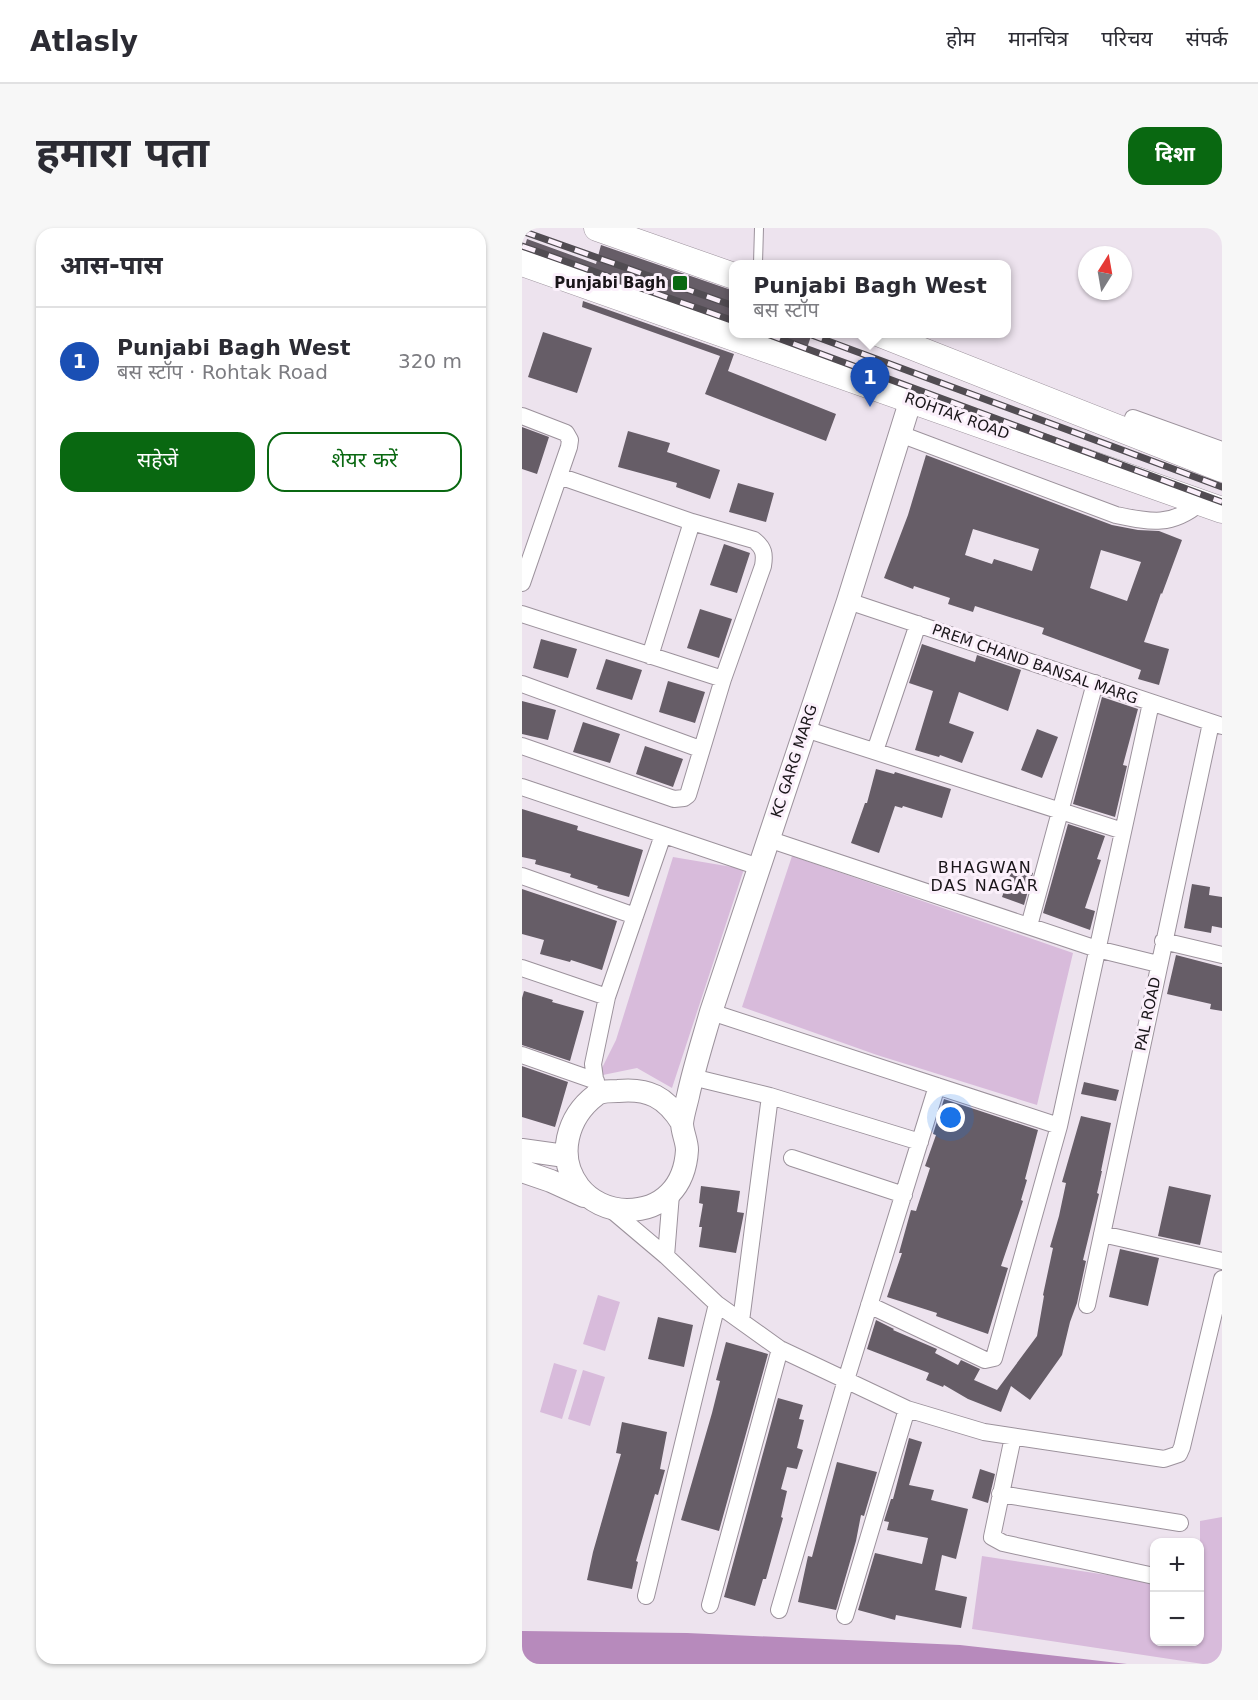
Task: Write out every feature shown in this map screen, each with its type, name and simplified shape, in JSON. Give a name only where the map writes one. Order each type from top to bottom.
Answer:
[{"type":"main road","points":[[597,228],[729,274]]},
{"type":"main road","name":"ROHTAK ROAD","points":[[522,263],[729,335]]},
{"type":"main road","name":"ROHTAK ROAD","points":[[737,338],[1211,506]]},
{"type":"main road","points":[[893,338],[1222,469]]},
{"type":"street","name":"KC GARG MARG","points":[[682,1123],[711,1012],[848,601],[911,399]]},
{"type":"street","points":[[522,416],[566,433],[570,440],[522,583]]},
{"type":"street","points":[[1133,418],[1222,450]]},
{"type":"street","points":[[900,434],[1116,515],[1151,522],[1181,516],[1211,506]]},
{"type":"street","points":[[522,746],[679,800],[688,795],[700,749],[763,566],[762,546],[754,540],[692,522],[559,476]]},
{"type":"street","points":[[650,656],[692,522]]},
{"type":"street","name":"PREM CHAND BANSAL MARG","points":[[848,601],[1216,724]]},
{"type":"street","points":[[522,614],[723,679]]},
{"type":"street","points":[[875,751],[918,624]]},
{"type":"street","points":[[1029,926],[1095,683]]},
{"type":"street","points":[[522,684],[700,749]]},
{"type":"street","points":[[869,1305],[985,1360],[994,1358],[1059,1126],[1151,702]]},
{"type":"street","name":"PAL ROAD","points":[[1087,1305],[1163,941],[1216,724]]},
{"type":"street","points":[[805,729],[1123,831]]},
{"type":"street","points":[[522,786],[759,867]]},
{"type":"street","points":[[663,835],[607,997],[593,1064],[596,1088],[572,1123],[565,1156],[572,1176],[598,1202],[666,1256],[717,1304],[780,1349],[907,1409],[984,1432],[1164,1459],[1179,1454],[1182,1447],[1222,1279]]},
{"type":"street","points":[[768,838],[1097,949],[1158,964]]},
{"type":"street","points":[[522,876],[635,916]]},
{"type":"street","points":[[1163,941],[1222,955]]},
{"type":"street","points":[[522,968],[607,997]]},
{"type":"street","points":[[711,1012],[1059,1126]]},
{"type":"street","points":[[522,1055],[596,1088],[635,1089],[655,1095],[664,1101],[682,1123],[687,1148],[680,1181],[672,1194],[655,1205],[638,1209],[624,1210],[598,1202],[522,1171]]},
{"type":"street","points":[[655,1095],[675,1088],[693,1074],[920,1142]]},
{"type":"street","points":[[779,1610],[846,1380],[937,1086]]},
{"type":"street","points":[[741,1321],[770,1096]]},
{"type":"street","points":[[522,1150],[565,1156]]},
{"type":"street","points":[[792,1158],[904,1195]]},
{"type":"street","points":[[666,1256],[672,1194]]},
{"type":"street","points":[[1102,1234],[1222,1261]]},
{"type":"street","points":[[646,1596],[717,1304]]},
{"type":"street","points":[[710,1605],[780,1349]]},
{"type":"street","points":[[845,1616],[907,1409]]},
{"type":"street","points":[[1013,1437],[999,1494],[992,1537],[995,1540],[1150,1575]]},
{"type":"street","points":[[999,1494],[1180,1523]]},
{"type":"lane","points":[[758,260],[759,228]]},
{"type":"shaded area","points":[[792,856],[1073,953],[1037,1105],[877,1055],[742,1007]]},
{"type":"shaded area","points":[[673,857],[744,869],[672,1088],[637,1068],[598,1076],[616,1040]]},
{"type":"shaded area","points":[[598,1295],[620,1302],[605,1351],[583,1344]]},
{"type":"shaded area","points":[[554,1363],[577,1370],[562,1419],[540,1412]]},
{"type":"shaded area","points":[[583,1370],[605,1377],[590,1426],[568,1419]]},
{"type":"shaded area","points":[[1222,1517],[1222,1664],[1203,1664],[972,1629],[982,1556],[1150,1581],[1150,1646],[1204,1646],[1204,1538],[1200,1538],[1200,1521]]},
{"type":"shaded area","points":[[522,1631],[687,1633],[960,1645],[1127,1664],[522,1664]]},
{"type":"building","points":[[527,239],[596,264],[601,245],[729,289],[729,320],[524,249]]},
{"type":"building","points":[[583,301],[734,354],[728,371],[836,414],[826,441],[705,394],[720,356],[582,307]]},
{"type":"building","points":[[543,332],[592,348],[577,393],[528,377]]},
{"type":"building","points":[[780,338],[810,338],[807,348]]},
{"type":"building","points":[[522,427],[549,437],[537,474],[522,469]]},
{"type":"building","points":[[628,431],[670,443],[667,452],[720,470],[710,499],[676,487],[677,483],[618,467]]},
{"type":"building","points":[[926,455],[1112,525],[1159,531],[1182,540],[1144,642],[1169,649],[1159,685],[1138,679],[1141,670],[1042,634],[1044,628],[975,606],[973,612],[948,604],[950,598],[914,586],[913,589],[884,578],[908,515]],"holes":[[[973,529],[1039,549],[1032,571],[994,559],[992,564],[965,555]],[[1101,550],[1141,562],[1127,601],[1090,588]]]},
{"type":"building","points":[[738,483],[774,493],[766,522],[729,512]]},
{"type":"building","points":[[724,544],[750,553],[737,593],[710,585]]},
{"type":"building","points":[[700,609],[732,619],[719,658],[687,648]]},
{"type":"building","points":[[541,639],[577,649],[568,678],[533,668]]},
{"type":"building","points":[[922,644],[975,662],[977,655],[1021,670],[1008,711],[959,692],[949,723],[974,732],[962,763],[940,755],[939,757],[915,750],[933,691],[909,683]]},
{"type":"building","points":[[606,659],[642,670],[632,700],[596,689]]},
{"type":"building","points":[[668,681],[705,692],[695,723],[659,712]]},
{"type":"building","points":[[1102,697],[1138,709],[1123,765],[1127,766],[1115,817],[1073,804]]},
{"type":"building","points":[[522,701],[556,710],[548,740],[522,734]]},
{"type":"building","points":[[583,722],[620,734],[610,763],[573,752]]},
{"type":"building","points":[[1037,729],[1058,737],[1042,778],[1021,770]]},
{"type":"building","points":[[645,746],[683,759],[673,787],[636,774]]},
{"type":"building","points":[[876,769],[894,774],[895,772],[951,789],[942,818],[903,806],[902,808],[895,806],[879,853],[851,843],[865,803],[867,803]]},
{"type":"building","points":[[522,809],[578,826],[577,830],[643,850],[629,897],[597,888],[598,886],[570,877],[571,874],[535,864],[536,860],[522,857]]},
{"type":"building","points":[[1068,824],[1105,836],[1097,859],[1101,860],[1085,908],[1095,911],[1090,930],[1043,913]]},
{"type":"building","points":[[1013,866],[1033,873],[1024,905],[1002,897]]},
{"type":"building","points":[[1192,884],[1210,887],[1209,895],[1222,897],[1222,928],[1212,926],[1211,933],[1184,928]]},
{"type":"building","points":[[522,889],[617,921],[602,970],[571,960],[570,962],[540,954],[544,940],[522,934]]},
{"type":"building","points":[[1176,955],[1222,967],[1222,1011],[1210,1009],[1211,1004],[1167,994]]},
{"type":"building","points":[[524,991],[584,1011],[570,1061],[522,1045]]},
{"type":"building","points":[[522,1066],[568,1082],[555,1127],[522,1117]]},
{"type":"building","points":[[1084,1082],[1119,1090],[1116,1101],[1081,1094]]},
{"type":"building","points":[[944,1099],[1038,1130],[1025,1179],[1027,1180],[1021,1200],[1023,1201],[1001,1266],[1008,1268],[988,1334],[936,1316],[937,1313],[887,1297],[902,1253],[899,1253],[911,1210],[916,1211],[930,1168],[925,1166],[936,1135],[933,1134]]},
{"type":"building","points":[[1081,1116],[1111,1123],[1097,1193],[1099,1194],[1083,1260],[1086,1261],[1077,1303],[1062,1355],[1030,1400],[1011,1386],[1001,1412],[968,1399],[944,1385],[943,1387],[926,1380],[929,1373],[867,1349],[876,1320],[937,1349],[935,1353],[958,1365],[961,1360],[980,1369],[974,1380],[997,1390],[1037,1336],[1053,1248],[1050,1247],[1066,1183],[1062,1182]]},
{"type":"building","points":[[701,1186],[740,1191],[737,1212],[744,1213],[736,1253],[699,1247],[702,1227],[699,1227],[703,1204],[699,1203]]},
{"type":"building","points":[[1169,1186],[1211,1195],[1200,1245],[1158,1236]]},
{"type":"building","points":[[1120,1249],[1159,1258],[1148,1306],[1109,1297]]},
{"type":"building","points":[[658,1317],[693,1325],[684,1367],[648,1359]]},
{"type":"building","points":[[726,1342],[768,1354],[719,1531],[681,1520],[712,1413],[720,1381],[716,1380]]},
{"type":"building","points":[[778,1398],[803,1405],[799,1419],[804,1420],[797,1448],[803,1450],[797,1469],[787,1467],[781,1489],[787,1491],[781,1517],[783,1518],[766,1579],[763,1579],[755,1606],[724,1597]]},
{"type":"building","points":[[622,1422],[667,1432],[660,1469],[665,1470],[658,1495],[655,1494],[636,1561],[638,1562],[632,1589],[587,1580],[621,1454],[616,1453]]},
{"type":"building","points":[[909,1438],[922,1442],[909,1485],[934,1490],[931,1500],[968,1509],[956,1559],[942,1555],[935,1590],[967,1597],[961,1628],[896,1615],[895,1620],[858,1610],[875,1553],[922,1564],[928,1538],[887,1530],[889,1522],[884,1521],[891,1499],[893,1499]]},
{"type":"building","points":[[837,1462],[877,1472],[864,1516],[861,1515],[836,1610],[798,1602],[808,1556],[812,1557]]},
{"type":"building","points":[[980,1469],[995,1474],[988,1503],[972,1498]]},
{"type":"railway","points":[[522,231],[729,304]]},
{"type":"railway","points":[[522,246],[729,319]]},
{"type":"railway","points":[[778,338],[1222,502]]},
{"type":"railway","points":[[820,338],[1222,487]]},
{"type":"place","name":"Punjabi Bagh","points":[[680,283]]},
{"type":"place","name":"Punjabi Bagh West","points":[[870,407]]},
{"type":"district","name":"BHAGWAN DAS NAGAR","points":[[985,876]]}]
